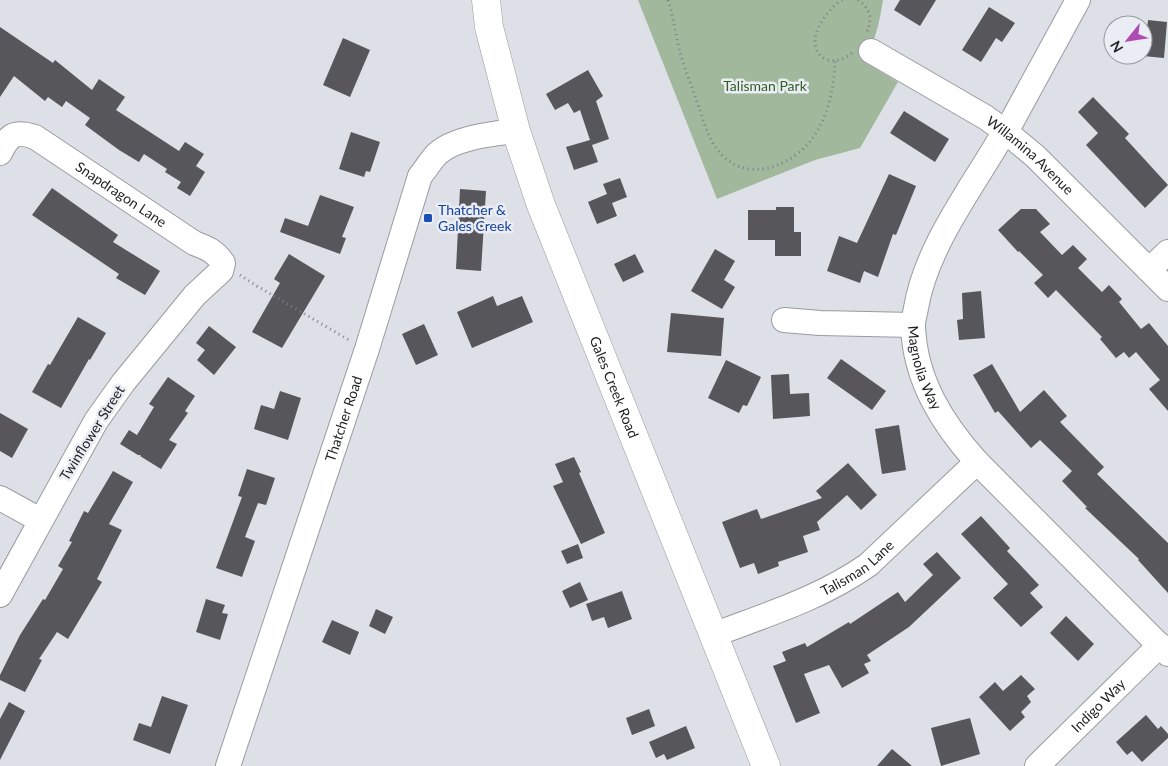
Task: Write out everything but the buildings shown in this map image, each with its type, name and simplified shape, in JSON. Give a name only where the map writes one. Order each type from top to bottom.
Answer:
[{"type":"main road","name":"Gales Creek Road","points":[[486,0],[489,27],[516,131],[541,205],[766,766]]},
{"type":"street","name":"Magnolia Way","points":[[1078,0],[1006,132],[935,248],[918,299],[913,325],[916,354],[923,379],[954,437],[976,462],[1164,649]]},
{"type":"street","name":"Willamina Avenue","points":[[863,46],[985,116],[1006,132],[1035,156],[1168,289]]},
{"type":"street","name":"Thatcher Road","points":[[228,766],[367,349],[420,176],[438,153],[456,143],[481,136],[516,131]]},
{"type":"street","name":"Snapdragon Lane","points":[[0,153],[6,140],[14,134],[25,134],[35,137],[194,243],[208,248],[218,255],[223,262]]},
{"type":"street","points":[[1149,270],[1168,252]]},
{"type":"street","name":"Twinflower Street","points":[[0,595],[96,421],[123,383],[195,295],[221,271],[223,262]]},
{"type":"street","points":[[784,320],[820,323],[913,325]]},
{"type":"street","name":"Talisman Lane","points":[[713,635],[812,598],[847,579],[868,565],[976,462]]},
{"type":"street","points":[[0,498],[40,520]]},
{"type":"street","name":"Indigo Way","points":[[1037,766],[1164,649]]},
{"type":"path","points":[[668,0],[682,60],[706,129],[724,158],[736,166],[750,170],[761,169],[791,158],[801,150],[817,129],[829,104],[833,88],[834,61]]},
{"type":"path","points":[[842,0],[828,13],[819,26],[815,39],[817,50],[827,60],[834,61],[844,58],[863,46],[870,24],[870,15],[861,1]]},
{"type":"path","points":[[223,262],[257,286],[367,349]]},
{"type":"green space","name":"Talisman Park","points":[[638,0],[883,0],[878,27],[868,52],[866,63],[898,82],[860,148],[815,160],[717,199]]},
{"type":"place","name":"Thatcher & Gales Creek","points":[[428,218]]}]
